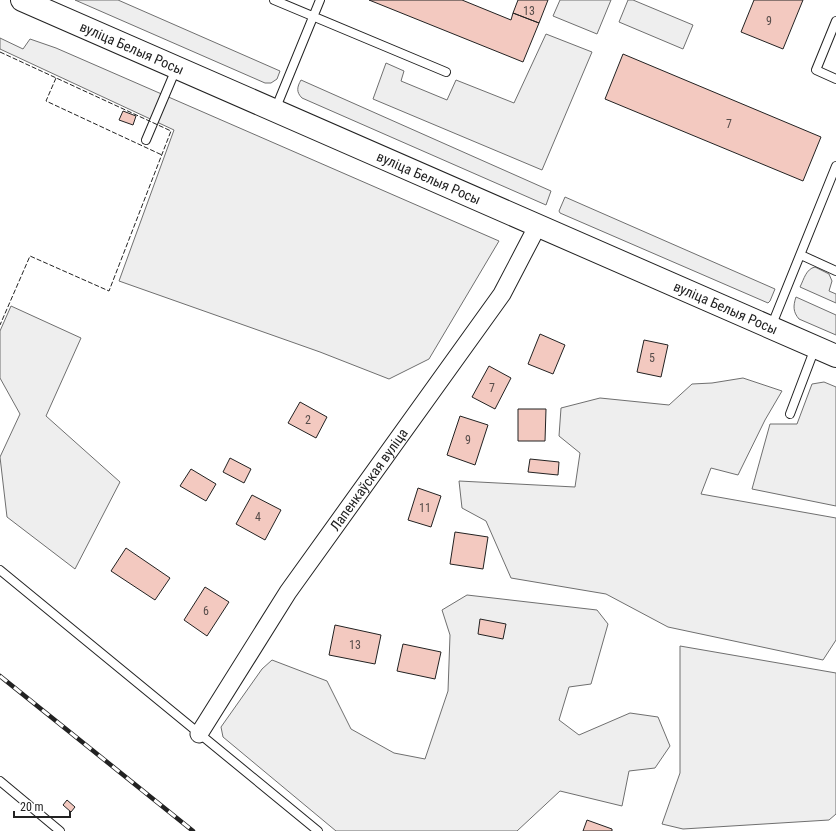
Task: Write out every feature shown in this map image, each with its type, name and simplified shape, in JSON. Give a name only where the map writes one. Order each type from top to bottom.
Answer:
[{"type":"main road","name":"вуліца Белыя Росы","points":[[22,0],[836,356]]},
{"type":"street","name":"Лапенкаўская вуліца","points":[[199,734],[288,592],[502,294],[538,225]]},
{"type":"lane","points":[[274,0],[446,72]]},
{"type":"lane","points":[[275,110],[320,0]]},
{"type":"lane","points":[[836,21],[816,70],[836,78]]},
{"type":"lane","points":[[146,140],[176,67]]},
{"type":"lane","points":[[771,328],[836,166]]},
{"type":"lane","points":[[801,255],[836,271]]},
{"type":"lane","points":[[790,414],[816,347]]},
{"type":"lane","points":[[0,570],[318,831]]},
{"type":"lane","points":[[0,781],[60,831]]},
{"type":"shaded area","points":[[75,0],[118,0],[280,71],[277,79],[271,83],[265,83]]},
{"type":"shaded area","points":[[560,0],[611,0],[597,34],[553,16]]},
{"type":"shaded area","points":[[628,0],[633,0],[693,25],[683,49],[619,22]]},
{"type":"shaded area","points":[[546,34],[592,52],[542,170],[373,99],[386,63],[404,71],[401,81],[447,100],[456,80],[514,103]]},
{"type":"shaded area","points":[[0,38],[23,49],[30,39],[56,48],[499,241],[429,359],[389,379],[320,352],[119,281],[174,130],[0,49]]},
{"type":"shaded area","points":[[301,80],[551,191],[546,205],[302,98],[298,89]]},
{"type":"shaded area","points":[[565,197],[775,289],[770,301],[768,303],[560,213],[559,211]]},
{"type":"shaded area","points":[[815,267],[829,274],[832,281],[829,291],[836,294],[836,303],[800,287],[807,272]]},
{"type":"shaded area","points":[[796,297],[836,315],[836,335],[799,319],[794,309]]},
{"type":"shaded area","points":[[11,306],[81,338],[46,416],[120,482],[75,569],[7,517],[0,457],[20,414],[0,378],[0,331]]},
{"type":"shaded area","points":[[743,378],[782,391],[765,420],[738,475],[711,468],[701,494],[836,518],[836,640],[823,660],[668,627],[606,594],[511,578],[486,521],[462,508],[459,481],[575,487],[580,453],[559,436],[561,408],[600,398],[669,405],[692,384],[712,383]]},
{"type":"shaded area","points":[[824,382],[836,387],[836,506],[752,489],[770,424],[797,424],[812,384]]},
{"type":"shaded area","points":[[467,595],[597,610],[608,624],[591,684],[569,687],[559,720],[579,735],[630,713],[658,717],[670,746],[655,768],[629,771],[622,806],[560,791],[517,831],[336,831],[223,737],[221,727],[262,669],[272,660],[327,681],[351,729],[394,753],[425,759],[448,691],[450,635],[442,610]]},
{"type":"shaded area","points":[[680,646],[836,673],[836,814],[829,820],[683,829],[662,824],[680,773]]},
{"type":"building","points":[[369,0],[462,0],[511,20],[513,13],[539,23],[523,62]]},
{"type":"building","points":[[518,0],[548,0],[539,23],[513,13]]},
{"type":"building","points":[[754,0],[803,0],[783,49],[741,32]]},
{"type":"building","points":[[623,54],[821,137],[803,181],[605,99]]},
{"type":"building","points":[[123,111],[136,116],[133,125],[119,120]]},
{"type":"building","points":[[540,334],[565,345],[553,374],[528,364]]},
{"type":"building","points":[[644,340],[668,345],[661,377],[637,372]]},
{"type":"building","points":[[489,366],[511,378],[495,409],[472,397]]},
{"type":"building","points":[[300,402],[327,417],[316,438],[288,423]]},
{"type":"building","points":[[518,409],[546,409],[545,441],[518,441]]},
{"type":"building","points":[[460,416],[488,425],[475,465],[447,455]]},
{"type":"building","points":[[230,458],[251,469],[244,483],[223,472]]},
{"type":"building","points":[[530,459],[559,462],[558,475],[528,472]]},
{"type":"building","points":[[191,469],[216,484],[206,501],[180,486]]},
{"type":"building","points":[[418,488],[441,496],[431,527],[408,520]]},
{"type":"building","points":[[252,495],[281,510],[265,540],[236,524]]},
{"type":"building","points":[[455,532],[488,537],[483,569],[450,564]]},
{"type":"building","points":[[126,548],[170,578],[155,600],[111,571]]},
{"type":"building","points":[[205,587],[229,602],[207,636],[184,620]]},
{"type":"building","points":[[480,619],[506,624],[503,639],[478,634]]},
{"type":"building","points":[[335,625],[381,635],[375,664],[329,655]]},
{"type":"building","points":[[403,644],[441,652],[435,679],[397,671]]},
{"type":"building","points":[[67,800],[75,807],[71,812],[63,805]]},
{"type":"building","points":[[587,820],[612,829],[612,831],[583,831]]},
{"type":"railway","points":[[0,676],[193,831]]},
{"type":"fence","points":[[0,52],[171,131],[109,291],[30,256],[0,325]]},
{"type":"fence","points":[[56,78],[46,101],[162,155]]}]
